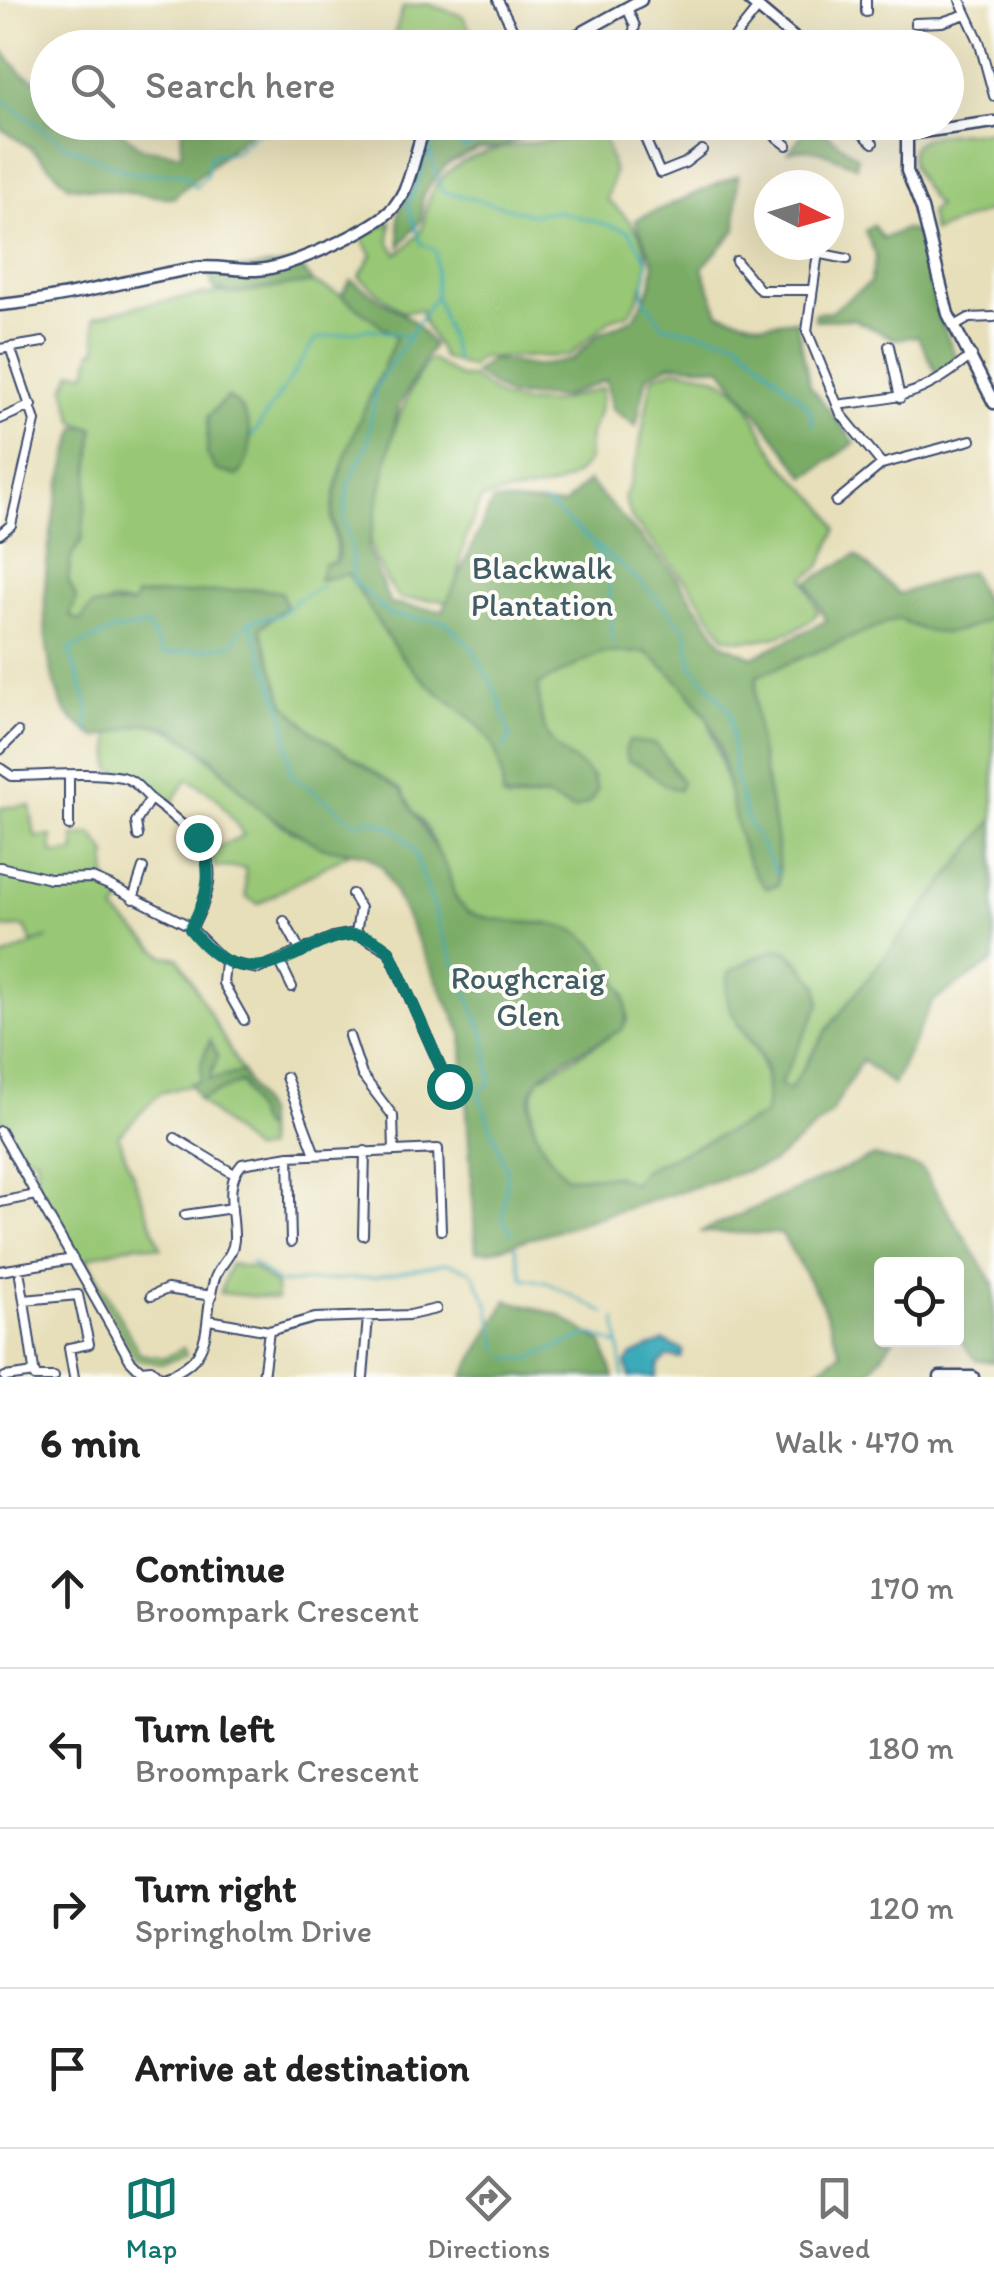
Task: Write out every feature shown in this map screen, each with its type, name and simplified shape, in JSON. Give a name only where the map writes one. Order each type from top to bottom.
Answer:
[{"type":"main road","points":[[587,30],[641,0]]},
{"type":"main road","points":[[754,4],[785,30]]},
{"type":"main road","points":[[964,124],[994,122]]},
{"type":"main road","points":[[0,305],[38,302],[200,267],[260,270],[299,258],[384,216],[406,192],[418,140]]},
{"type":"main road","points":[[905,140],[906,170],[956,326],[994,403]]},
{"type":"main road","points":[[940,1377],[973,1377]]},
{"type":"street","points":[[498,0],[513,30]]},
{"type":"street","points":[[866,0],[866,12]]},
{"type":"street","points":[[960,0],[980,41],[994,96]]},
{"type":"street","points":[[737,30],[754,4]]},
{"type":"street","points":[[627,8],[634,30]]},
{"type":"street","points":[[915,23],[942,22],[966,14]]},
{"type":"street","points":[[646,140],[660,173],[685,164],[702,150]]},
{"type":"street","points":[[780,140],[787,146]]},
{"type":"street","points":[[816,260],[806,331],[837,406],[882,464]]},
{"type":"street","points":[[736,261],[760,290],[809,290]]},
{"type":"street","points":[[956,326],[969,318],[994,316]]},
{"type":"street","points":[[0,534],[11,526],[35,421],[32,405],[5,348],[43,342]]},
{"type":"street","points":[[889,346],[900,398]]},
{"type":"street","points":[[837,406],[900,398],[926,389],[972,356]]},
{"type":"street","points":[[0,420],[32,405]]},
{"type":"street","points":[[836,502],[882,464],[970,440]]},
{"type":"street","points":[[0,750],[18,732]]},
{"type":"street","points":[[0,768],[12,776],[128,779],[184,822],[204,848],[208,887],[190,929]]},
{"type":"street","points":[[68,826],[69,776]]},
{"type":"street","points":[[138,836],[136,822],[150,799]]},
{"type":"street","points":[[0,866],[50,879],[92,878],[190,929],[224,962],[258,969],[333,937],[356,934],[389,951],[449,1086]]},
{"type":"street","points":[[133,899],[143,868]]},
{"type":"street","points":[[352,894],[360,908],[356,934]]},
{"type":"street","points":[[284,921],[302,952]]},
{"type":"street","points":[[224,962],[223,983],[244,1020]]},
{"type":"street","points":[[280,962],[292,988]]},
{"type":"street","points":[[348,1036],[362,1076],[393,1116],[394,1150]]},
{"type":"street","points":[[443,1071],[454,1066]]},
{"type":"street","points":[[286,1076],[315,1154]]},
{"type":"street","points":[[0,1131],[136,1374],[151,1369],[162,1377],[190,1363],[203,1348],[214,1281],[234,1246],[234,1174],[242,1164],[256,1158],[438,1149],[441,1230]]},
{"type":"street","points":[[175,1138],[234,1174]]},
{"type":"street","points":[[363,1235],[364,1151]]},
{"type":"street","points":[[289,1156],[291,1242]]},
{"type":"street","points":[[0,1202],[36,1195]]},
{"type":"street","points":[[185,1215],[232,1208]]},
{"type":"street","points":[[0,1271],[73,1260]]},
{"type":"street","points":[[20,1276],[36,1376]]},
{"type":"street","points":[[152,1296],[166,1289],[212,1296]]},
{"type":"street","points":[[24,1300],[78,1295],[89,1344],[69,1348],[74,1377]]},
{"type":"street","points":[[209,1320],[270,1331],[315,1318],[436,1309]]},
{"type":"street","points":[[363,1377],[368,1317]]},
{"type":"street","points":[[263,1377],[270,1331]]},
{"type":"street","points":[[190,1363],[197,1377]]},
{"type":"street","points":[[5,1377],[54,1377]]},
{"type":"green space","points":[[427,4],[463,16],[470,30],[396,30],[403,7]]},
{"type":"green space","points":[[0,48],[30,77],[30,140],[132,140],[141,148],[181,154],[181,140],[241,140],[173,198],[69,186],[31,148],[0,128]]},
{"type":"green space","points":[[994,131],[994,247],[993,209],[933,232],[929,213],[937,206],[912,163],[912,151],[918,142],[964,140],[964,133]]},
{"type":"green space","points":[[425,140],[517,140],[502,147],[478,149],[447,164],[423,194],[421,220],[400,246],[398,213],[413,184]]},
{"type":"green space","points":[[605,140],[614,172],[607,200],[634,226],[646,252],[645,280],[639,296],[630,313],[611,319],[569,356],[479,358],[471,367],[443,358],[421,310],[402,312],[359,277],[372,255],[360,236],[391,222],[389,241],[397,254],[418,236],[428,200],[444,175],[477,156],[537,142]]},
{"type":"green space","points":[[798,140],[835,140],[857,157],[856,166],[816,151],[789,152]]},
{"type":"green space","points":[[738,175],[736,230],[702,268],[719,313],[763,324],[796,320],[810,386],[855,443],[806,477],[722,368],[671,364],[647,376],[636,426],[612,409],[606,380],[562,397],[508,396],[474,373],[491,359],[535,366],[572,360],[599,334],[634,318],[651,286],[654,264],[635,220]]},
{"type":"green space","points":[[873,225],[883,239],[904,229],[918,233],[936,309],[957,360],[937,374],[918,336],[895,339],[853,319],[815,320],[815,313],[830,312],[870,283],[876,256],[865,231]]},
{"type":"green space","points":[[298,263],[313,282],[230,294],[214,289],[208,272]]},
{"type":"green space","name":"Blackwalk Plantation","points":[[351,280],[413,321],[433,345],[399,406],[368,549],[390,604],[443,611],[493,501],[564,505],[588,481],[673,572],[723,644],[753,657],[826,621],[808,582],[856,555],[899,594],[970,571],[989,609],[994,608],[994,616],[946,633],[924,630],[899,618],[757,676],[757,729],[776,833],[778,885],[767,888],[745,854],[723,761],[709,721],[681,684],[646,652],[601,653],[539,684],[545,730],[562,752],[591,776],[597,790],[590,802],[574,810],[547,797],[503,798],[501,771],[486,734],[409,665],[348,574],[319,580],[324,564],[337,562],[333,514],[343,463],[396,337],[341,295]]},
{"type":"green space","points":[[313,282],[341,295],[396,336],[338,485],[332,518],[335,558],[324,580],[335,573],[348,574],[409,665],[486,734],[501,771],[503,798],[509,801],[547,797],[574,810],[594,777],[550,740],[541,717],[539,684],[601,653],[646,652],[673,673],[708,719],[751,865],[779,872],[754,735],[757,676],[899,618],[923,630],[946,632],[994,616],[994,819],[827,1030],[789,1091],[779,1084],[820,1004],[796,958],[778,952],[748,960],[737,1024],[762,1066],[766,1115],[643,1170],[633,1184],[617,1176],[566,1177],[536,1132],[532,1106],[539,1079],[622,1029],[628,1019],[624,992],[546,923],[488,920],[463,907],[426,827],[413,811],[287,707],[274,680],[259,628],[278,614],[259,589],[133,604],[110,602],[80,621],[70,616],[76,598],[68,580],[71,557],[82,539],[93,428],[74,421],[65,388],[72,372],[87,373],[92,351],[97,350],[94,318],[176,299]]},
{"type":"green space","points":[[431,359],[460,377],[472,377],[503,399],[525,403],[555,402],[602,388],[600,409],[589,438],[589,460],[578,472],[554,486],[481,499],[460,565],[464,607],[439,600],[400,599],[380,567],[368,530],[373,495],[390,441],[412,389]]},
{"type":"green space","points":[[674,369],[699,372],[731,385],[749,407],[778,458],[824,507],[837,529],[820,567],[804,578],[818,612],[788,633],[748,640],[725,637],[691,587],[632,519],[624,498],[638,454],[653,377]]},
{"type":"green space","points":[[227,397],[243,411],[250,434],[248,458],[237,476],[216,470],[207,455],[208,416]]},
{"type":"green space","name":"Roughcraig Glen","points":[[77,426],[94,428],[82,539],[71,557],[68,580],[76,598],[70,616],[80,621],[92,606],[133,604],[136,596],[259,589],[281,592],[286,606],[260,628],[285,704],[311,730],[401,790],[448,870],[455,898],[468,912],[480,916],[574,930],[602,955],[624,997],[627,1016],[622,1029],[548,1070],[533,1090],[530,1103],[535,1130],[566,1177],[617,1176],[633,1184],[643,1170],[765,1115],[765,1065],[730,1008],[730,971],[775,949],[788,951],[818,985],[820,1004],[780,1084],[789,1091],[827,1030],[994,819],[994,961],[932,1002],[893,1085],[862,1060],[830,1115],[772,1163],[490,1251],[476,1251],[462,1033],[383,868],[366,855],[321,847],[262,811],[208,754],[169,727],[145,723],[97,738],[63,707],[52,675],[45,604],[52,529]]},
{"type":"green space","points":[[145,723],[164,728],[195,745],[261,809],[292,831],[351,852],[258,904],[246,897],[245,868],[214,867],[210,851],[244,835],[217,798],[188,778],[170,806],[133,776],[111,769],[110,734]]},
{"type":"green space","points":[[629,741],[656,744],[682,782],[679,790],[628,761],[625,750]]},
{"type":"green space","points":[[30,805],[35,837],[52,836],[52,854],[75,852],[74,836],[92,834],[107,854],[106,878],[124,898],[115,912],[164,956],[179,958],[242,1072],[160,1093],[118,1136],[161,1248],[137,1244],[87,1258],[140,1354],[165,1358],[183,1348],[186,1355],[161,1364],[136,1359],[37,1184],[36,1157],[22,1155],[0,1117],[0,958],[49,937],[32,943],[25,927],[0,928],[0,808]]},
{"type":"green space","points":[[210,1040],[218,1056],[209,1080],[242,1072],[265,1113],[265,1127],[261,1127],[241,1082],[199,1100],[190,1084],[201,1080],[201,1063]]},
{"type":"green space","points":[[241,1082],[261,1127],[265,1127],[266,1148],[253,1151],[199,1100]]},
{"type":"green space","points":[[874,1156],[921,1168],[994,1284],[994,1362],[976,1360],[964,1345],[964,1257],[874,1257],[874,1347],[888,1347],[866,1377],[807,1377],[841,1353],[821,1301],[782,1234],[700,1232]]},
{"type":"green space","points":[[230,1264],[254,1268],[276,1286],[277,1299],[220,1293]]},
{"type":"green space","points":[[507,1300],[559,1315],[602,1343],[614,1377],[463,1377]]},
{"type":"water","points":[[664,1341],[683,1350],[681,1358],[668,1356],[658,1365],[656,1377],[630,1377],[626,1364],[632,1355]]},
{"type":"waterway","points":[[0,98],[30,119]]},
{"type":"waterway","points":[[59,140],[131,173],[184,174],[195,188],[207,175],[210,155],[234,153],[249,140]]},
{"type":"waterway","points":[[431,140],[430,151],[408,205],[421,243],[436,251],[436,295],[376,387],[367,445],[349,483],[343,521],[351,545],[353,581],[389,615],[446,622],[473,649],[499,698],[510,736],[504,749]]},
{"type":"waterway","points":[[457,140],[464,149],[480,140]]},
{"type":"waterway","points":[[430,152],[442,191],[531,214],[558,211],[629,231],[648,261],[643,297],[662,325],[738,340],[809,407],[813,425]]},
{"type":"waterway","points":[[436,296],[457,362]]},
{"type":"waterway","points":[[252,436],[316,339],[369,329],[411,336]]},
{"type":"waterway","points":[[544,502],[641,582],[686,630],[692,665],[730,711],[735,774],[745,815],[777,874]]},
{"type":"waterway","points":[[594,547],[608,565],[613,646]]},
{"type":"waterway","points":[[251,621],[280,615],[298,599],[323,586]]},
{"type":"waterway","points":[[88,733],[88,705],[69,650],[113,631],[147,626],[164,654],[230,645],[250,621],[285,717],[291,774],[357,824],[371,819],[397,830],[414,850],[442,934],[485,1036],[491,1080],[479,1094],[507,1171],[503,1220],[512,1233]]},
{"type":"waterway","points":[[515,1246],[523,1278],[548,1283],[605,1313]]},
{"type":"waterway","points":[[251,1262],[278,1283],[376,1277],[447,1263],[471,1271]]},
{"type":"waterway","points":[[473,1274],[488,1303],[499,1351]]},
{"type":"waterway","points":[[616,1319],[623,1377]]},
{"type":"waterway","points":[[506,1358],[528,1359],[590,1334]]},
{"type":"waterway","points":[[593,1335],[618,1345]]},
{"type":"route","points":[[198,837],[204,848],[209,880],[206,899],[190,929],[202,944],[224,962],[258,969],[333,937],[370,937],[389,951],[449,1086]]}]
